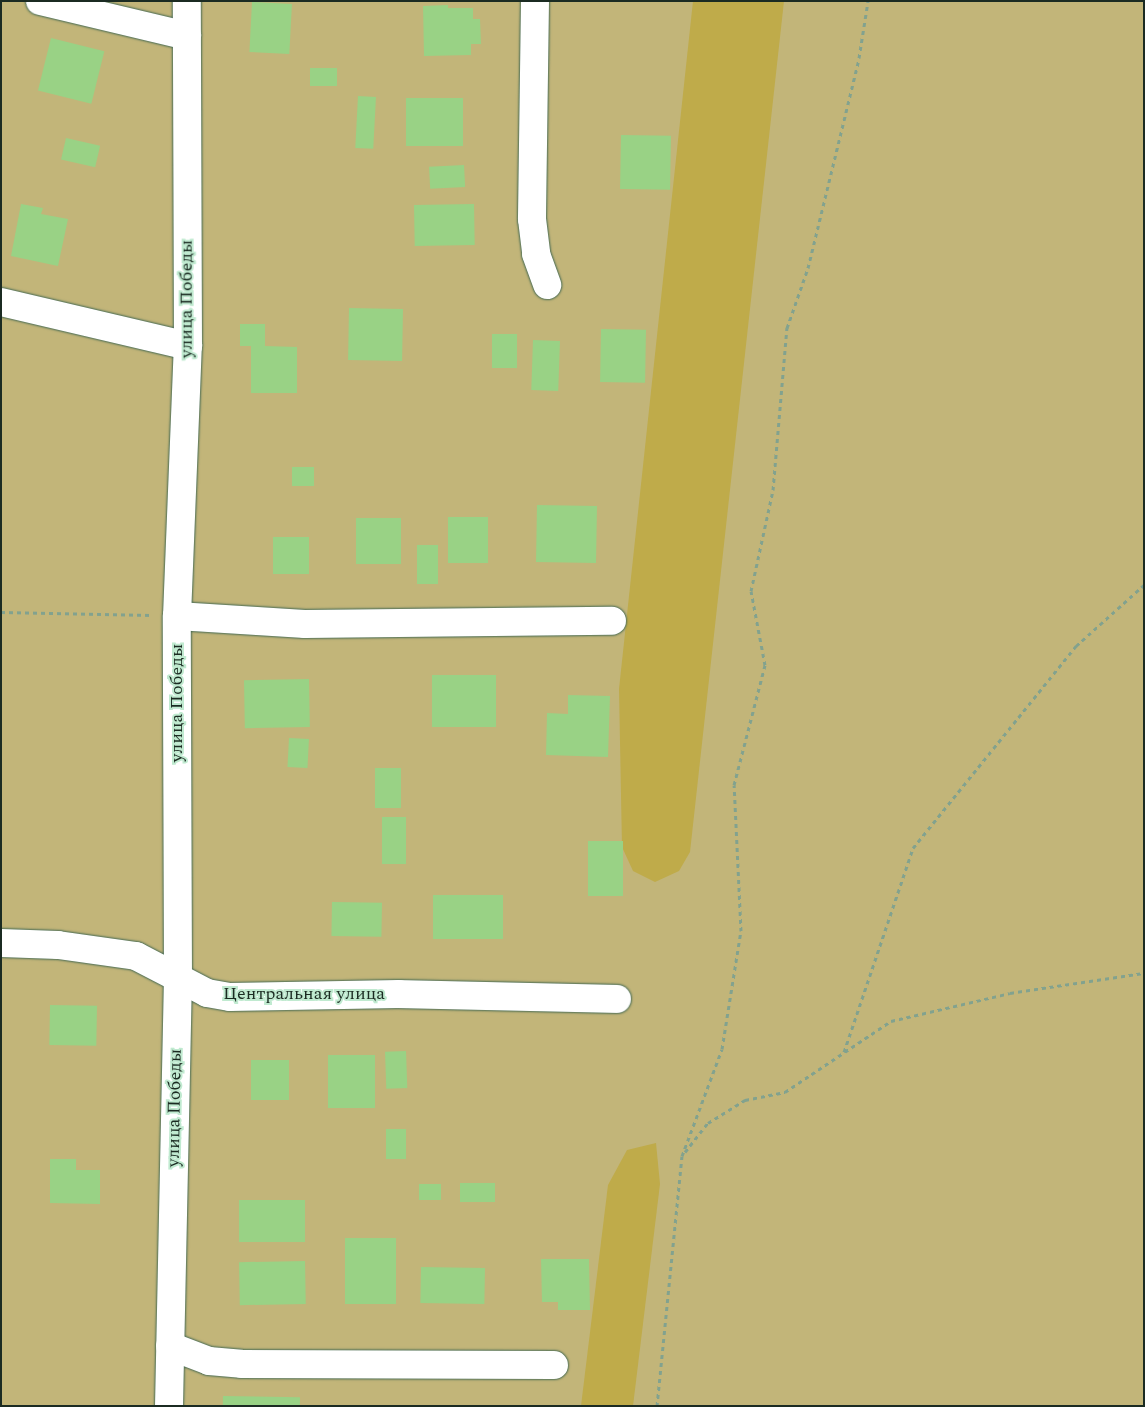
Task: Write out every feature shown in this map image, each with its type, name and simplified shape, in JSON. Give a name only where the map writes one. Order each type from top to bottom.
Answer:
[{"type":"street","points":[[40,1],[187,36]]},
{"type":"street","name":"улица Победы","points":[[169,1406],[178,978],[177,616],[188,346],[187,1]]},
{"type":"street","points":[[535,1],[532,219],[536,254],[547,285]]},
{"type":"street","points":[[1,302],[188,346]]},
{"type":"street","points":[[177,616],[305,624],[612,621]]},
{"type":"street","name":"Центральная улица","points":[[1,943],[58,945],[136,956],[207,993],[230,996],[399,994],[617,999]]},
{"type":"street","points":[[170,1346],[209,1361],[241,1364],[554,1365]]},
{"type":"path","points":[[657,1406],[682,1156],[722,1050],[741,931],[734,785],[765,665],[751,591],[773,490],[787,328],[808,268],[859,58],[868,1]]},
{"type":"path","points":[[844,1052],[913,848],[1076,646],[1144,585]]},
{"type":"path","points":[[1,612],[177,616]]},
{"type":"path","points":[[682,1156],[708,1123],[745,1100],[784,1092],[891,1021],[1010,993],[1144,972]]},
{"type":"shaded area","points":[[1,1],[1144,1],[1144,1406],[1,1406]]},
{"type":"shaded area","points":[[693,1],[784,1],[690,852],[679,871],[655,882],[633,871],[622,847],[619,689]]},
{"type":"shaded area","points":[[656,1143],[660,1184],[633,1406],[581,1406],[608,1185],[627,1150]]},
{"type":"building","points":[[252,2],[292,4],[289,54],[249,52]]},
{"type":"building","points":[[448,5],[448,8],[473,8],[473,19],[480,19],[481,44],[471,44],[471,55],[424,56],[423,6]]},
{"type":"building","points":[[51,38],[104,51],[91,104],[38,90]]},
{"type":"building","points":[[310,68],[337,68],[337,86],[310,86]]},
{"type":"building","points":[[358,96],[376,97],[373,149],[355,148]]},
{"type":"building","points":[[406,98],[463,98],[463,146],[406,146]]},
{"type":"building","points":[[621,135],[671,136],[670,190],[620,189]]},
{"type":"building","points":[[66,138],[100,146],[95,167],[61,159]]},
{"type":"building","points":[[464,165],[465,187],[430,189],[429,167]]},
{"type":"building","points":[[21,204],[43,208],[41,214],[68,219],[58,266],[11,256]]},
{"type":"building","points":[[474,204],[475,245],[415,246],[414,205]]},
{"type":"building","points":[[349,308],[403,309],[402,361],[348,360]]},
{"type":"building","points":[[240,324],[265,324],[265,346],[297,347],[297,393],[251,393],[251,346],[240,346]]},
{"type":"building","points":[[601,329],[646,330],[645,383],[600,382]]},
{"type":"building","points":[[492,334],[517,334],[517,368],[492,368]]},
{"type":"building","points":[[533,340],[560,341],[558,391],[531,390]]},
{"type":"building","points":[[292,467],[314,467],[314,486],[292,486]]},
{"type":"building","points":[[537,505],[597,506],[596,563],[536,562]]},
{"type":"building","points":[[448,517],[488,517],[488,563],[448,563]]},
{"type":"building","points":[[356,518],[401,518],[401,564],[356,564]]},
{"type":"building","points":[[273,537],[309,537],[309,574],[273,574]]},
{"type":"building","points":[[417,545],[438,545],[438,584],[417,584]]},
{"type":"building","points":[[432,675],[496,675],[496,727],[432,727]]},
{"type":"building","points":[[309,679],[310,727],[245,728],[244,680]]},
{"type":"building","points":[[568,695],[610,696],[608,757],[546,755],[547,713],[568,714]]},
{"type":"building","points":[[289,738],[309,739],[307,768],[287,767]]},
{"type":"building","points":[[375,768],[401,768],[401,808],[375,808]]},
{"type":"building","points":[[382,817],[406,817],[406,864],[382,864]]},
{"type":"building","points":[[588,841],[623,841],[623,896],[588,896]]},
{"type":"building","points":[[433,895],[503,895],[503,939],[433,939]]},
{"type":"building","points":[[332,902],[382,903],[381,937],[331,936]]},
{"type":"building","points":[[50,1005],[97,1006],[96,1046],[49,1045]]},
{"type":"building","points":[[406,1051],[407,1088],[386,1089],[385,1052]]},
{"type":"building","points":[[328,1055],[375,1055],[375,1108],[328,1108]]},
{"type":"building","points":[[251,1060],[289,1060],[289,1100],[251,1100]]},
{"type":"building","points":[[386,1129],[406,1129],[406,1159],[386,1159]]},
{"type":"building","points":[[50,1159],[76,1159],[76,1170],[100,1170],[100,1204],[50,1203]]},
{"type":"building","points":[[460,1183],[495,1183],[495,1202],[460,1202]]},
{"type":"building","points":[[419,1184],[441,1184],[441,1200],[419,1200]]},
{"type":"building","points":[[239,1200],[305,1200],[305,1242],[239,1242]]},
{"type":"building","points":[[345,1238],[396,1238],[396,1304],[345,1304]]},
{"type":"building","points":[[541,1259],[589,1259],[590,1310],[558,1310],[558,1302],[542,1302]]},
{"type":"building","points":[[305,1261],[306,1304],[240,1305],[239,1262]]},
{"type":"building","points":[[421,1267],[485,1268],[484,1304],[420,1303]]},
{"type":"building","points":[[223,1396],[300,1397],[300,1406],[223,1406]]}]
